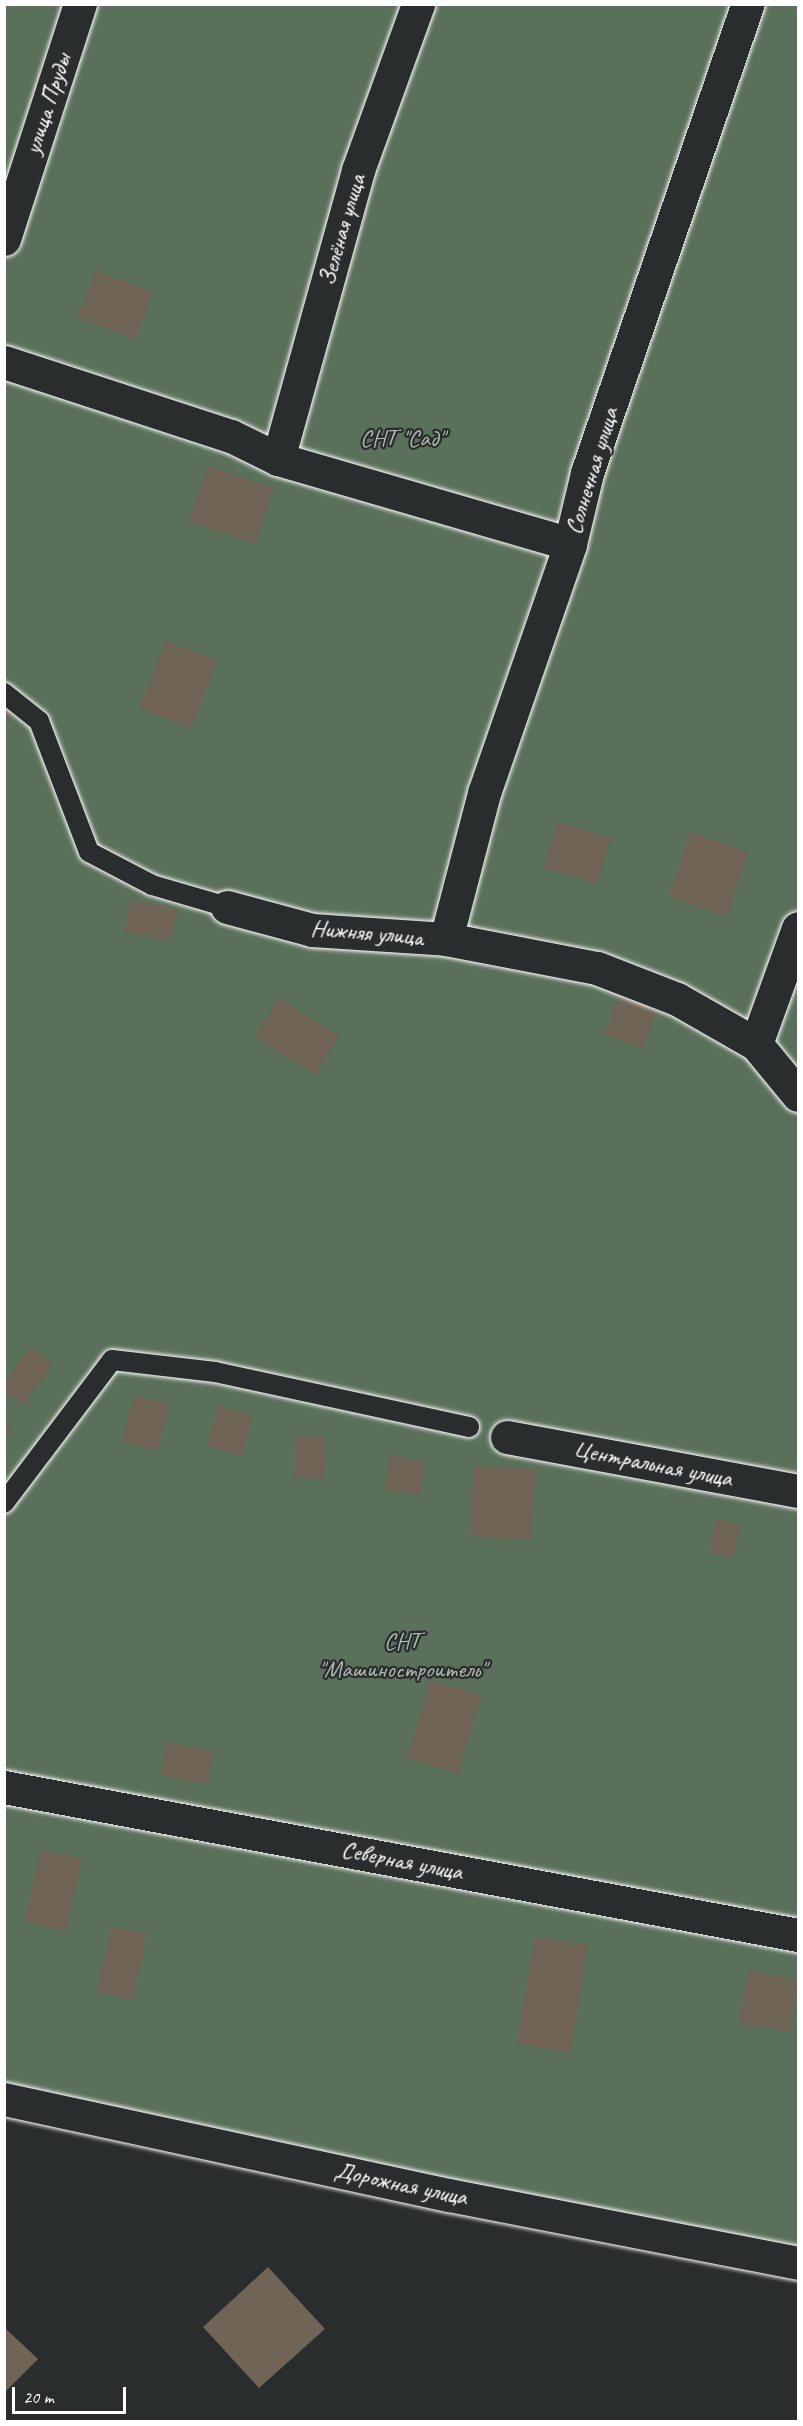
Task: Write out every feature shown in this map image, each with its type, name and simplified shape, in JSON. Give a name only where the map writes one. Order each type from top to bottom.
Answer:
[{"type":"street","name":"улица Пруды","points":[[4,238],[80,4]]},
{"type":"street","name":"Зелёная улица","points":[[278,459],[358,170],[418,4]]},
{"type":"street","name":"Солнечная улица","points":[[446,939],[484,793],[570,544],[587,474],[748,4]]},
{"type":"street","points":[[4,362],[231,436],[278,459],[570,544]]},
{"type":"street","name":"Нижняя улица","points":[[227,907],[312,930],[446,939],[597,968],[677,999],[756,1044],[798,1095]]},
{"type":"street","points":[[756,1044],[798,928]]},
{"type":"street","name":"Центральная улица","points":[[507,1437],[798,1491]]},
{"type":"street","name":"Северная улица","points":[[4,1787],[798,1935]]},
{"type":"street","name":"Дорожная улица","points":[[4,2099],[461,2197],[798,2263]]},
{"type":"lane","name":"Нижняя улица","points":[[4,693],[39,721],[89,852],[153,885],[227,907]]},
{"type":"lane","points":[[4,1503],[112,1360],[215,1372],[469,1427]]},
{"type":"green space","points":[[5,5],[798,5],[798,2263],[5,2099]]},
{"type":"building","points":[[96,270],[153,292],[135,339],[78,317]]},
{"type":"building","points":[[208,466],[274,488],[255,544],[190,521]]},
{"type":"building","points":[[166,641],[217,660],[191,728],[140,708]]},
{"type":"building","points":[[4,704],[14,710],[4,727]]},
{"type":"building","points":[[558,822],[611,838],[596,884],[544,868]]},
{"type":"building","points":[[691,832],[749,852],[727,917],[669,896]]},
{"type":"building","points":[[130,900],[178,909],[172,940],[125,932]]},
{"type":"building","points":[[624,985],[662,999],[643,1049],[605,1034]]},
{"type":"building","points":[[278,998],[339,1036],[316,1075],[255,1037]]},
{"type":"building","points":[[30,1347],[53,1363],[24,1405],[4,1392],[4,1384]]},
{"type":"building","points":[[135,1395],[170,1404],[158,1451],[122,1441]]},
{"type":"building","points":[[219,1406],[253,1416],[241,1456],[207,1445]]},
{"type":"building","points":[[4,1422],[12,1428],[4,1439]]},
{"type":"building","points":[[296,1436],[326,1437],[324,1479],[294,1477]]},
{"type":"building","points":[[390,1455],[425,1462],[420,1495],[384,1490]]},
{"type":"building","points":[[474,1466],[535,1469],[531,1540],[471,1536]]},
{"type":"building","points":[[717,1519],[742,1525],[733,1558],[709,1552]]},
{"type":"building","points":[[431,1680],[482,1695],[458,1774],[407,1758]]},
{"type":"building","points":[[167,1742],[214,1752],[208,1784],[161,1775]]},
{"type":"building","points":[[41,1850],[82,1858],[66,1931],[25,1922]]},
{"type":"building","points":[[112,1927],[147,1934],[133,2000],[97,1992]]},
{"type":"building","points":[[535,1937],[588,1945],[571,2052],[517,2044]]},
{"type":"building","points":[[749,1970],[798,1980],[790,2032],[739,2023]]},
{"type":"building","points":[[268,2267],[325,2329],[259,2388],[203,2327]]},
{"type":"building","points":[[4,2327],[38,2359],[4,2393]]},
{"type":"park label","name":"СНТ \"Сад\"","points":[[402,439]]},
{"type":"park label","name":"СНТ \"Машиностроитель\"","points":[[402,1656]]}]
